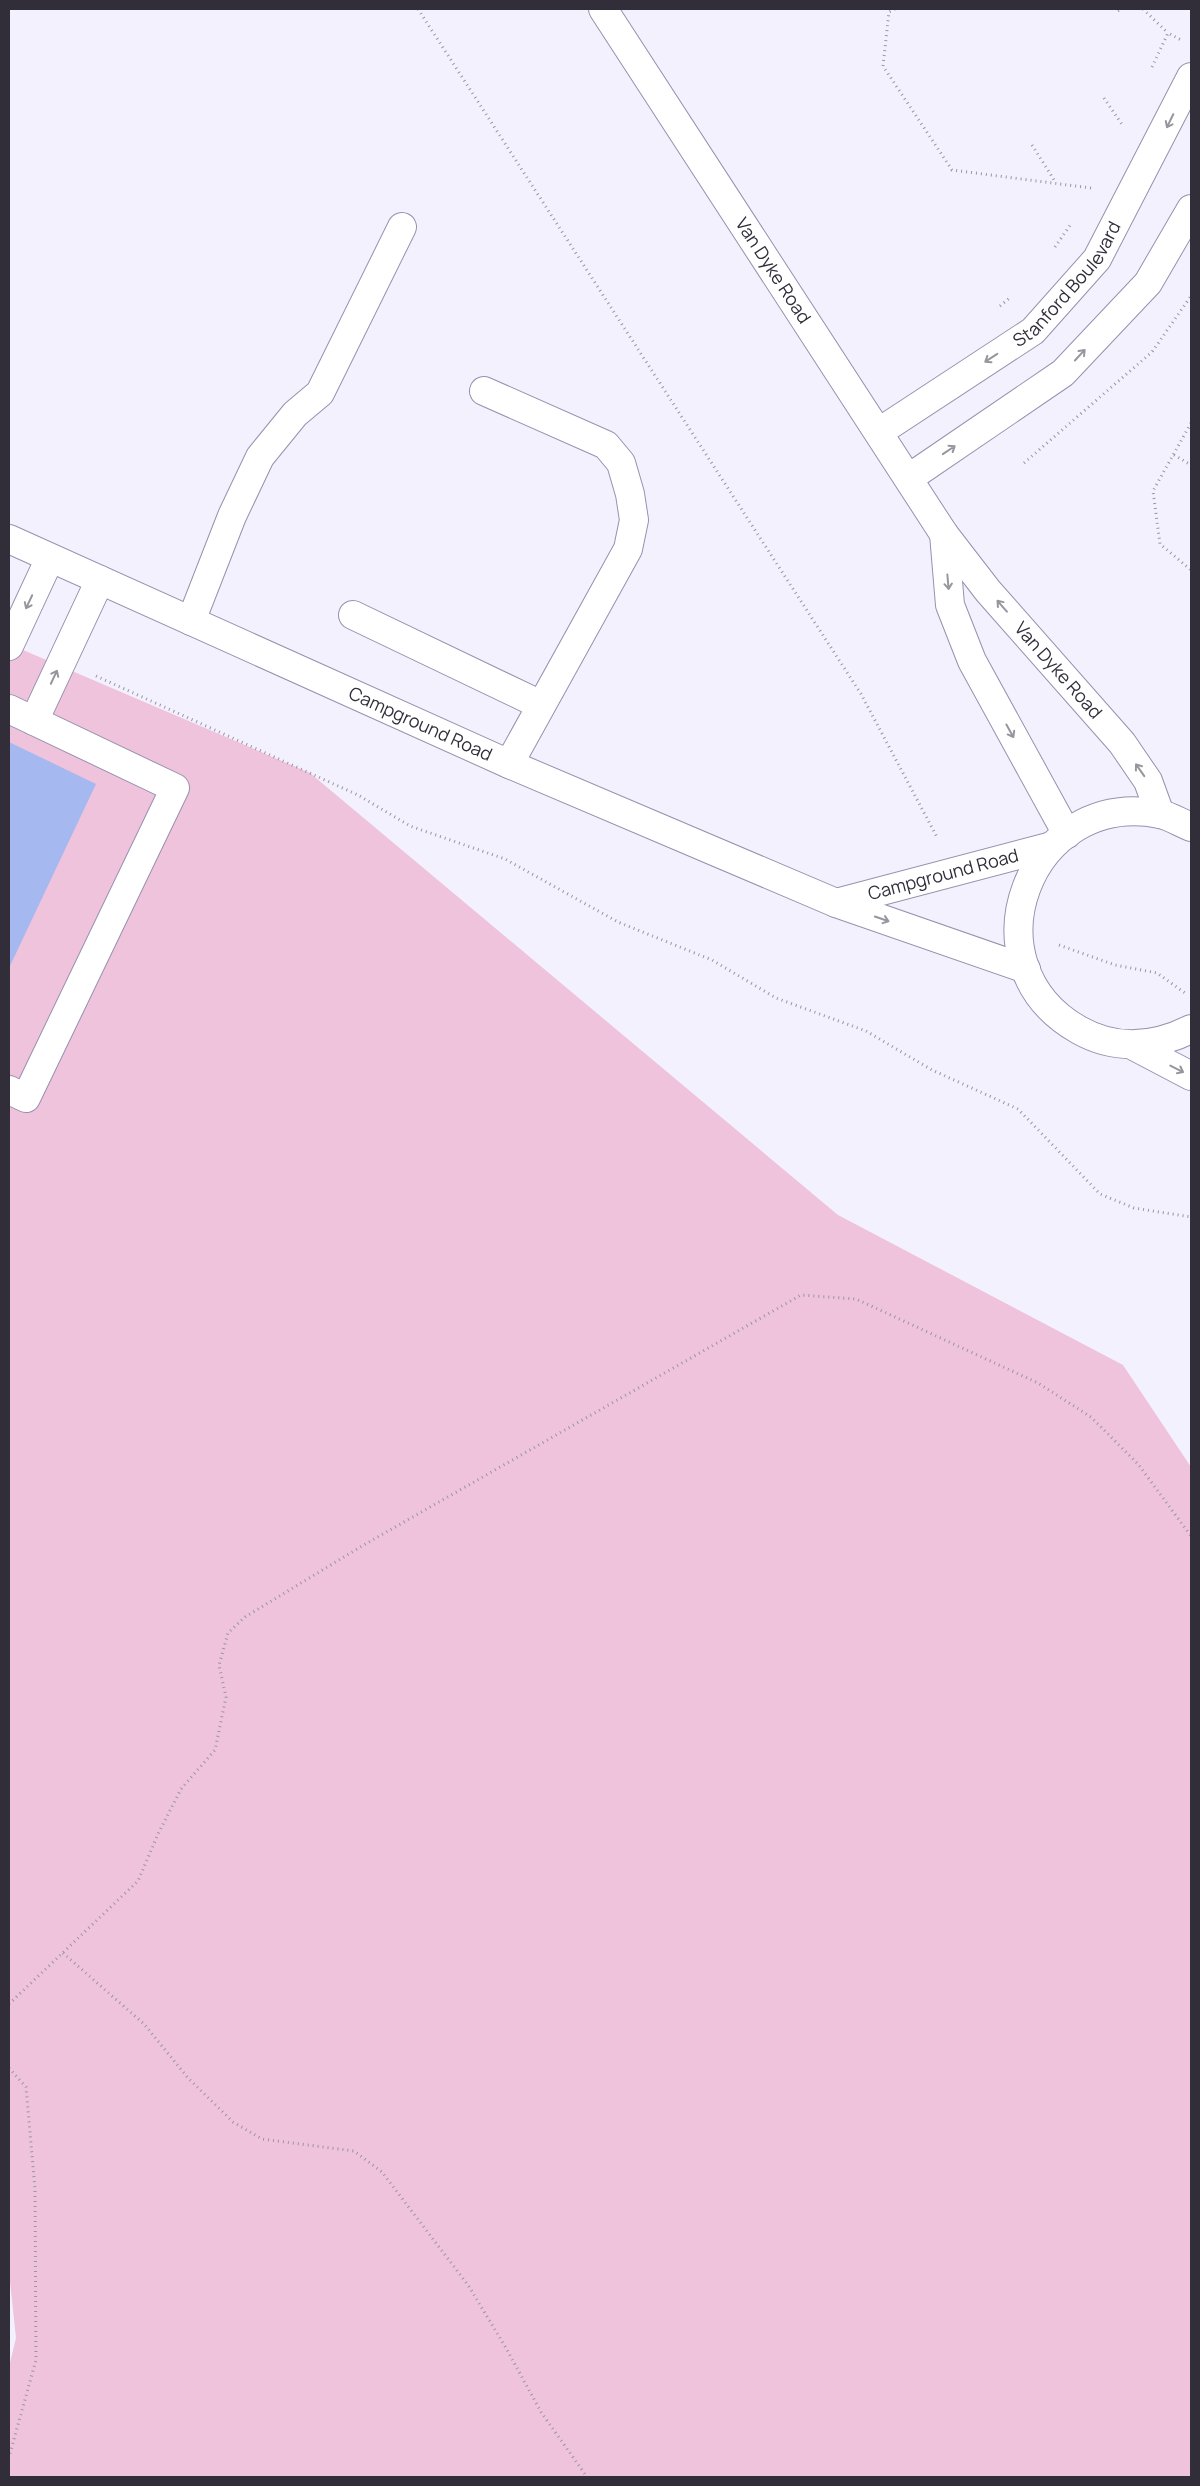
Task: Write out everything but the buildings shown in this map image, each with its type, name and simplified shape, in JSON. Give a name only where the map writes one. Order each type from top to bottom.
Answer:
[{"type":"street","name":"Van Dyke Road","points":[[603,9],[944,534],[988,591],[1122,743],[1148,781],[1160,814]]},
{"type":"street","name":"Stanford Boulevard","points":[[879,432],[1032,331],[1097,259],[1191,77]]},
{"type":"street","points":[[909,478],[1063,373],[1148,283],[1191,208]]},
{"type":"street","points":[[191,621],[232,516],[260,457],[295,414],[320,393],[402,227]]},
{"type":"street","points":[[484,391],[606,445],[621,463],[630,494],[634,520],[628,549],[509,764]]},
{"type":"street","name":"Van Dyke Road","points":[[944,534],[950,605],[972,660],[1059,840]]},
{"type":"street","name":"Campground Road","points":[[9,538],[509,764],[836,903],[1026,969]]},
{"type":"street","points":[[9,646],[50,558]]},
{"type":"street","points":[[34,721],[100,580]]},
{"type":"street","points":[[353,615],[541,705]]},
{"type":"street","points":[[9,709],[175,788],[26,1098],[9,1090]]},
{"type":"street","points":[[1191,827],[1160,814],[1121,812],[1083,823],[1059,840],[1029,878],[1018,916],[1020,955],[1036,991],[1062,1020],[1094,1038],[1132,1045],[1191,1076]]},
{"type":"street","name":"Campground Road","points":[[836,903],[956,871],[1059,840]]},
{"type":"street","points":[[1132,1045],[1169,1040],[1191,1029]]},
{"type":"path","points":[[418,9],[861,694],[956,871]]},
{"type":"path","points":[[895,9],[889,12],[883,66],[952,170],[1091,188]]},
{"type":"path","points":[[1143,9],[1168,34],[1181,40]]},
{"type":"path","points":[[1148,75],[1168,34]]},
{"type":"path","points":[[1104,98],[1123,126]]},
{"type":"path","points":[[1119,134],[1127,117]]},
{"type":"path","points":[[1032,145],[1056,183]]},
{"type":"path","points":[[1087,196],[1095,180]]},
{"type":"path","points":[[1052,252],[1074,218]]},
{"type":"path","points":[[993,312],[1015,294]]},
{"type":"path","points":[[1024,463],[1152,352],[1191,296]]},
{"type":"path","points":[[1191,423],[1153,491],[1160,544],[1191,570]]},
{"type":"path","points":[[1174,455],[1191,465]]},
{"type":"path","points":[[62,660],[358,794],[410,826],[505,859],[618,922],[712,960],[776,998],[866,1032],[932,1070],[1018,1109],[1100,1194],[1134,1208],[1191,1216]]},
{"type":"path","points":[[1018,916],[1064,948],[1115,965],[1157,973],[1191,997]]},
{"type":"path","points":[[9,2004],[138,1881],[158,1834],[181,1789],[215,1750],[226,1697],[219,1665],[228,1633],[245,1616],[362,1546],[801,1295],[856,1300],[1038,1383],[1091,1418],[1138,1464],[1191,1536]]},
{"type":"path","points":[[63,1953],[144,2024],[188,2078],[233,2122],[262,2139],[354,2151],[382,2172],[468,2286],[506,2348],[540,2412],[587,2477]]},
{"type":"path","points":[[9,2068],[26,2087],[35,2190],[36,2360],[9,2456]]},
{"type":"shaded area","points":[[9,644],[310,773],[838,1215],[1123,1365],[1191,1467],[1191,2477],[9,2477],[9,2367],[16,2338],[9,2272]]}]
